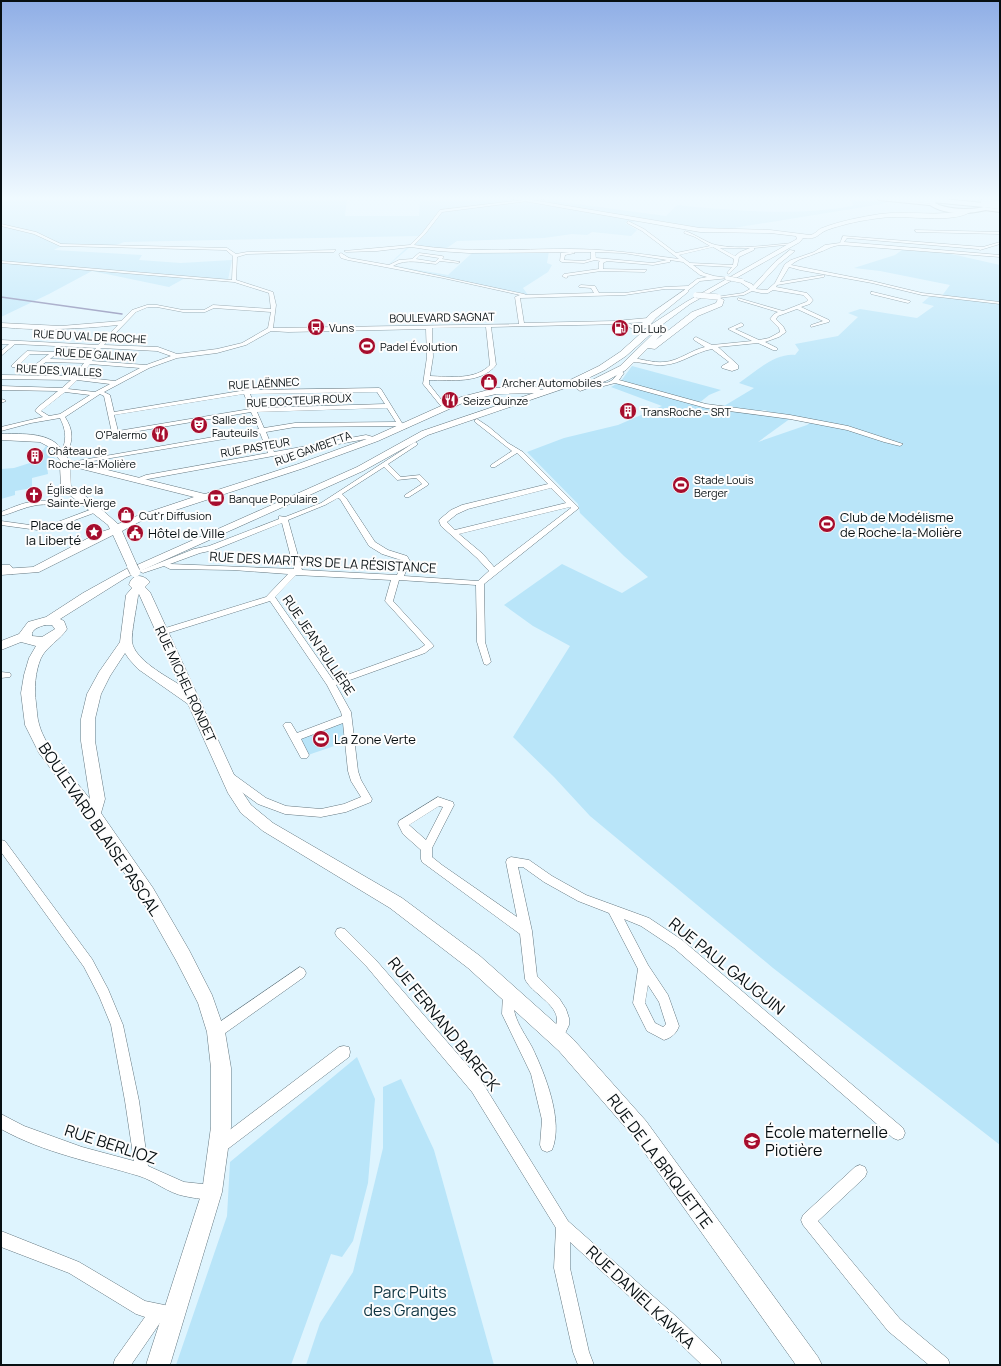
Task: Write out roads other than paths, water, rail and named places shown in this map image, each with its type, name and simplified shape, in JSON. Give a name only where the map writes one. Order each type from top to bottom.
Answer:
[{"type":"main road","points":[[723,276],[756,262]]},
{"type":"main road","points":[[313,492],[372,463],[425,433],[570,383],[594,371],[627,350],[652,328],[688,303],[764,262]]},
{"type":"main road","points":[[632,360],[679,315],[767,262]]},
{"type":"main road","points":[[757,291],[779,262]]},
{"type":"main road","points":[[620,369],[616,369],[611,366],[626,354],[627,350],[648,320],[687,289]]},
{"type":"main road","points":[[28,638],[28,629],[38,622],[50,620],[87,596],[143,566],[338,482],[444,431],[547,400],[592,383],[620,369],[695,314],[719,304],[720,298]]},
{"type":"main road","points":[[516,390],[553,384],[594,371],[604,372],[606,374],[553,395],[547,400]]},
{"type":"main road","points":[[516,390],[536,390],[539,393],[537,395]]},
{"type":"main road","name":"RUE GAMBETTA","points":[[6,572],[35,570],[102,535],[116,530],[135,520],[301,466],[375,438],[475,395],[516,390]]},
{"type":"main road","points":[[1,437],[34,439],[54,446],[64,461],[69,464],[206,497]]},
{"type":"main road","name":"RUE MICHEL RONDET","points":[[69,464],[66,466],[66,487],[98,510],[113,524],[141,577],[162,632],[235,793],[246,809],[268,827],[312,852]]},
{"type":"main road","points":[[93,814],[98,799],[88,741],[88,719],[94,694],[104,675],[126,642],[132,595],[141,577]]},
{"type":"main road","name":"BOULEVARD BLAISE PASCAL","points":[[35,658],[42,647],[59,633],[63,621],[68,615],[102,588]]},
{"type":"main road","points":[[50,620],[57,622],[61,626]]},
{"type":"main road","points":[[1,646],[20,638],[28,638],[40,642],[50,639]]},
{"type":"main road","points":[[1,642],[28,638]]},
{"type":"main road","name":"BOULEVARD BLAISE PASCAL","points":[[28,638],[34,648],[35,658],[28,693],[32,725],[44,749],[93,814],[147,893],[183,956],[206,1001],[216,1032],[222,1068],[221,1127],[212,1192],[166,1313],[158,1365]]},
{"type":"main road","points":[[126,642],[133,656],[143,666],[195,702]]},
{"type":"main road","name":"RUE DE LA BRIQUETTE","points":[[312,852],[396,903],[474,962],[566,1045],[639,1128],[810,1365]]},
{"type":"street","points":[[1,262],[234,281],[271,292],[274,296],[274,320],[270,329],[244,344],[229,349],[176,356],[115,383],[62,416],[1,429]]},
{"type":"street","points":[[234,281],[235,262]]},
{"type":"street","points":[[362,262],[443,277],[526,296]]},
{"type":"street","points":[[390,267],[398,262]]},
{"type":"street","points":[[426,262],[436,263],[437,262]]},
{"type":"street","points":[[601,270],[602,262]]},
{"type":"street","points":[[627,262],[653,264],[665,262]]},
{"type":"street","points":[[683,262],[734,266]]},
{"type":"street","points":[[687,289],[702,280],[723,276],[734,266],[735,262]]},
{"type":"street","points":[[775,286],[787,265],[792,262]]},
{"type":"street","points":[[689,263],[700,272],[742,281],[757,291]]},
{"type":"street","points":[[787,265],[940,297],[1000,303]]},
{"type":"street","points":[[566,276],[564,275],[601,270],[645,271]]},
{"type":"street","points":[[700,272],[723,276]]},
{"type":"street","points":[[700,272],[702,280]]},
{"type":"street","points":[[522,325],[517,297],[625,294],[675,288],[687,289],[696,295],[720,298],[830,275]]},
{"type":"street","points":[[587,286],[591,279]]},
{"type":"street","points":[[581,286],[593,287],[597,295]]},
{"type":"street","points":[[632,360],[657,364],[668,364],[692,352],[711,347],[771,340],[783,332],[781,327],[773,319],[776,315],[808,303],[811,300],[810,297],[775,286]]},
{"type":"street","points":[[886,296],[898,289]]},
{"type":"street","points":[[720,298],[726,302],[758,295],[757,291]]},
{"type":"street","points":[[873,293],[908,302]]},
{"type":"street","points":[[740,299],[782,312]]},
{"type":"street","points":[[48,418],[38,411],[40,408],[64,390],[76,378],[121,323],[134,311],[147,306],[157,306],[183,311],[205,311],[213,306],[273,311]]},
{"type":"street","points":[[797,307],[827,321],[813,326]]},
{"type":"street","points":[[616,323],[648,320]]},
{"type":"street","points":[[1,325],[60,328],[121,323]]},
{"type":"street","points":[[616,323],[634,327],[639,330],[640,333]]},
{"type":"street","name":"BOULEVARD SAGNAT","points":[[270,329],[288,330],[616,323]]},
{"type":"street","points":[[741,325],[731,329],[775,349]]},
{"type":"street","points":[[426,378],[469,377],[482,374],[490,370],[493,365],[488,326]]},
{"type":"street","points":[[429,327],[430,357],[426,384],[442,404],[447,407]]},
{"type":"street","points":[[696,339],[716,348],[732,363]]},
{"type":"street","name":"RUE DU VAL DE ROCHE","points":[[1,342],[102,345],[158,349],[176,356]]},
{"type":"street","points":[[1,354],[14,342]]},
{"type":"street","points":[[30,352],[54,353],[44,360],[36,367],[14,366],[30,352]]},
{"type":"street","name":"RUE DE GALINAY","points":[[44,360],[89,362],[147,368]]},
{"type":"street","points":[[592,383],[602,386],[614,381],[621,373],[620,369]]},
{"type":"street","name":"RUE DES VIALLES","points":[[1,377],[76,378],[115,383]]},
{"type":"street","points":[[614,381],[706,406],[790,416],[848,428],[900,444]]},
{"type":"street","points":[[1,388],[64,390],[107,395],[111,414]]},
{"type":"street","name":"RUE LAËNNEC","points":[[111,414],[246,392],[379,390],[403,426]]},
{"type":"street","points":[[246,392],[272,454]]},
{"type":"street","name":"RUE DOCTEUR ROUX","points":[[111,414],[115,433],[254,410],[390,406]]},
{"type":"street","points":[[58,453],[66,449],[69,441],[68,429],[62,416]]},
{"type":"street","points":[[476,421],[520,453],[575,508],[480,583],[481,642],[487,662]]},
{"type":"street","points":[[69,464],[295,425],[403,426]]},
{"type":"street","name":"RUE PASTEUR","points":[[138,480],[146,477],[366,437],[375,438]]},
{"type":"street","points":[[141,577],[165,563],[197,551],[211,548],[324,504],[415,444]]},
{"type":"street","points":[[493,466],[516,451]]},
{"type":"street","points":[[384,464],[399,478],[418,476],[426,484],[407,496]]},
{"type":"street","points":[[494,572],[480,556],[444,524],[443,520],[454,512],[465,507],[553,485]]},
{"type":"street","points":[[331,684],[422,651],[430,646],[389,601],[396,578],[400,576],[406,561],[404,558],[385,552],[372,544],[343,498],[337,494]]},
{"type":"street","points":[[1,514],[31,504],[77,505],[87,502]]},
{"type":"street","points":[[453,533],[572,504]]},
{"type":"street","points":[[1,523],[45,529],[98,510]]},
{"type":"street","points":[[162,632],[271,597],[297,572],[283,519]]},
{"type":"street","name":"RUE DES MARTYRS DE LA RÉSISTANCE","points":[[165,563],[170,567],[233,568],[480,583]]},
{"type":"street","points":[[1,567],[7,567],[6,572]]},
{"type":"street","name":"RUE JEAN RULLIÈRE","points":[[229,777],[262,801],[285,810],[321,812],[346,808],[366,799],[356,781],[353,771],[347,718],[343,704],[331,684],[271,597]]},
{"type":"street","points":[[295,737],[347,718]]},
{"type":"street","points":[[288,725],[304,755]]},
{"type":"street","points":[[1,844],[88,963],[104,993],[117,1025],[132,1101],[142,1170]]},
{"type":"street","points":[[428,848],[426,859],[449,878],[526,931]]},
{"type":"street","name":"RUE PAUL GAUGUIN","points":[[557,1036],[562,1026],[563,1017],[556,1004],[531,979],[526,931],[511,862],[525,863],[548,879],[582,898],[645,922],[678,944],[898,1132]]},
{"type":"street","points":[[613,910],[644,969]]},
{"type":"street","name":"RUE FERNAND BARECK","points":[[341,933],[372,963],[477,1087],[566,1227]]},
{"type":"street","points":[[216,1032],[300,973]]},
{"type":"street","points":[[509,994],[508,1014],[537,1073],[549,1120],[547,1145]]},
{"type":"street","points":[[217,1148],[344,1052]]},
{"type":"street","name":"RUE BERLIOZ","points":[[1,1121],[20,1132],[82,1154],[142,1170],[184,1189],[212,1192]]},
{"type":"street","points":[[860,1172],[808,1220],[894,1325],[942,1365]]},
{"type":"street","points":[[566,1227],[562,1268],[581,1352],[586,1365]]},
{"type":"street","name":"RUE DANIEL KAWKA","points":[[566,1227],[714,1365]]},
{"type":"street","points":[[1,1239],[74,1267],[142,1308],[166,1313]]},
{"type":"street","name":"BOULEVARD BLAISE PASCAL","points":[[121,1365],[166,1313]]},
{"type":"waterway","points":[[1,297],[122,314]]},
{"type":"place","name":"Vuns","points":[[316,327]]},
{"type":"place","name":"DL Lub","points":[[620,328]]},
{"type":"place","name":"Padel Évolution","points":[[367,346]]},
{"type":"place","name":"Archer Automobiles","points":[[489,382]]},
{"type":"place","name":"Seize Quinze","points":[[450,400]]},
{"type":"place","name":"TransRoche - SRT","points":[[628,411]]},
{"type":"place","name":"Salle des Fauteuils","points":[[199,425]]},
{"type":"place","name":"O'Palermo","points":[[160,434]]},
{"type":"place","name":"Château de Roche-la-Molière","points":[[35,456]]},
{"type":"place","name":"Stade Louis Berger","points":[[681,485]]},
{"type":"place","name":"Église de la Sainte-Vierge","points":[[34,495]]},
{"type":"place","name":"Banque Populaire","points":[[216,498]]},
{"type":"place","name":"Cut'r Diffusion","points":[[126,515]]},
{"type":"place","name":"Club de Modélisme de Roche-la-Molière","points":[[827,524]]},
{"type":"place","name":"Place de la Liberté","points":[[94,532]]},
{"type":"place","name":"Hôtel de Ville","points":[[135,533]]},
{"type":"place","name":"La Zone Verte","points":[[321,739]]},
{"type":"place","name":"École maternelle Piotière","points":[[752,1141]]},
{"type":"park label","name":"Parc Puits des Granges","points":[[410,1301]]}]
